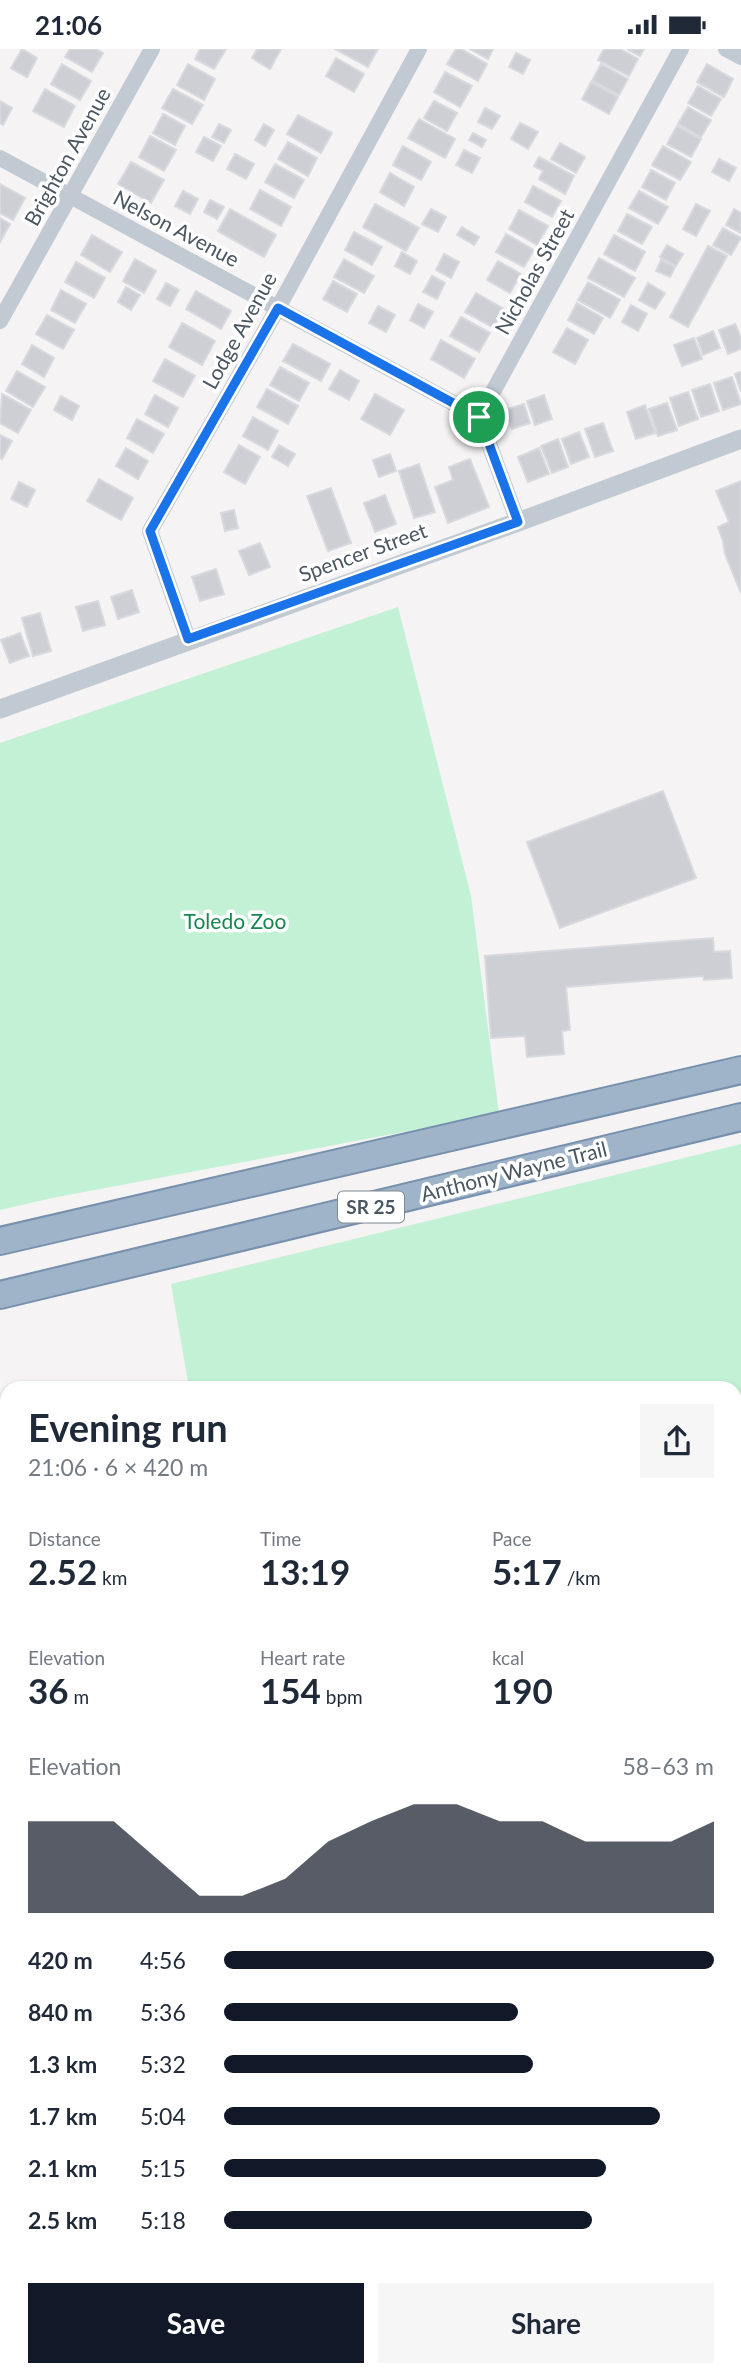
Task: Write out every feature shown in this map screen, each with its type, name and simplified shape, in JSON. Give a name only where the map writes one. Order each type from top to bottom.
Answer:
[{"type":"highway","name":"SR 25","points":[[0,1241],[741,1070]]},
{"type":"highway","name":"Anthony Wayne Trail","points":[[0,1295],[741,1117]]},
{"type":"street","name":"Brighton Avenue","points":[[0,321],[152,49]]},
{"type":"street","name":"Lodge Avenue","points":[[188,639],[150,531],[278,308],[419,49]]},
{"type":"street","name":"Nicholas Street","points":[[479,417],[681,49]]},
{"type":"street","points":[[726,49],[741,57]]},
{"type":"street","name":"Nelson Avenue","points":[[0,158],[479,417]]},
{"type":"street","points":[[479,417],[518,522]]},
{"type":"street","name":"Spencer Street","points":[[0,709],[741,439]]},
{"type":"green space","name":"Toledo Zoo","points":[[398,607],[471,896],[499,1114],[0,1210],[0,743]]},
{"type":"green space","points":[[741,1144],[741,1381],[188,1381],[171,1284]]},
{"type":"building","points":[[22,49],[37,58],[27,77],[11,68]]},
{"type":"building","points":[[70,49],[96,49],[103,53],[92,72],[65,57]]},
{"type":"building","points":[[200,49],[226,49],[214,69],[195,59]]},
{"type":"building","points":[[257,49],[281,49],[270,69],[252,58]]},
{"type":"building","points":[[335,49],[378,49],[368,67]]},
{"type":"building","points":[[456,49],[461,49],[487,64],[478,81],[447,64]]},
{"type":"building","points":[[470,49],[493,49],[488,59]]},
{"type":"building","points":[[604,49],[620,49],[638,59],[629,76],[598,60]]},
{"type":"building","points":[[627,49],[644,49],[640,56]]},
{"type":"building","points":[[516,53],[530,60],[523,74],[509,67]]},
{"type":"building","points":[[336,58],[364,74],[354,92],[326,76]]},
{"type":"building","points":[[62,64],[91,81],[80,100],[51,84]]},
{"type":"building","points":[[188,64],[215,79],[204,100],[177,85]]},
{"type":"building","points":[[601,64],[628,79],[619,95],[592,81]]},
{"type":"building","points":[[707,64],[733,79],[724,97],[697,82]]},
{"type":"building","points":[[445,72],[472,86],[460,107],[434,92]]},
{"type":"building","points":[[591,82],[618,97],[609,114],[582,99]]},
{"type":"building","points":[[698,86],[721,99],[711,116],[688,103]]},
{"type":"building","points":[[45,89],[75,106],[64,127],[33,111]]},
{"type":"building","points":[[173,89],[203,105],[192,124],[162,108]]},
{"type":"building","points":[[0,101],[12,108],[3,125],[0,123]]},
{"type":"building","points":[[434,101],[457,113],[447,131],[424,118]]},
{"type":"building","points":[[688,107],[711,120],[701,137],[678,124]]},
{"type":"building","points":[[485,108],[500,116],[492,129],[478,122]]},
{"type":"building","points":[[163,114],[185,126],[175,145],[153,133]]},
{"type":"building","points":[[298,115],[332,133],[321,153],[287,134]]},
{"type":"building","points":[[419,119],[455,139],[445,158],[408,138]]},
{"type":"building","points":[[520,123],[538,132],[528,149],[511,139]]},
{"type":"building","points":[[219,124],[231,130],[224,143],[212,137]]},
{"type":"building","points":[[264,124],[274,130],[265,146],[255,140]]},
{"type":"building","points":[[677,126],[701,139],[691,157],[667,144]]},
{"type":"building","points":[[473,133],[486,140],[482,147],[469,140]]},
{"type":"building","points":[[150,136],[176,150],[164,171],[139,157]]},
{"type":"building","points":[[204,137],[221,146],[213,161],[196,152]]},
{"type":"building","points":[[288,142],[317,158],[308,176],[278,159]]},
{"type":"building","points":[[560,143],[585,157],[576,173],[551,159]]},
{"type":"building","points":[[403,146],[431,162],[421,180],[393,165]]},
{"type":"building","points":[[663,146],[691,162],[680,180],[652,165]]},
{"type":"building","points":[[464,150],[480,158],[472,173],[456,165]]},
{"type":"building","points":[[235,154],[254,164],[246,179],[227,169]]},
{"type":"building","points":[[539,157],[574,176],[565,194],[539,179],[543,171],[534,166]]},
{"type":"building","points":[[719,159],[736,168],[729,181],[712,172]]},
{"type":"building","points":[[131,162],[164,180],[151,203],[118,184]]},
{"type":"building","points":[[275,164],[304,180],[294,198],[265,182]]},
{"type":"building","points":[[651,170],[675,183],[666,200],[642,187]]},
{"type":"building","points":[[390,173],[414,187],[404,206],[380,192]]},
{"type":"building","points":[[0,184],[25,198],[13,220],[0,213]]},
{"type":"building","points":[[533,186],[561,201],[552,217],[525,202]]},
{"type":"building","points":[[260,190],[291,207],[281,226],[250,209]]},
{"type":"building","points":[[183,191],[198,199],[190,214],[175,206]]},
{"type":"building","points":[[639,191],[668,207],[658,224],[629,208]]},
{"type":"building","points":[[210,200],[224,207],[217,219],[204,212]]},
{"type":"building","points":[[375,204],[419,228],[406,251],[363,227]]},
{"type":"building","points":[[696,204],[710,211],[696,236],[683,229]]},
{"type":"building","points":[[230,209],[276,235],[264,257],[218,231]]},
{"type":"building","points":[[431,209],[446,217],[438,232],[422,224]]},
{"type":"building","points":[[734,209],[741,213],[741,233],[726,225]]},
{"type":"building","points":[[519,210],[548,226],[537,245],[509,229]]},
{"type":"building","points":[[627,214],[652,227],[642,244],[618,231]]},
{"type":"building","points":[[0,218],[10,224],[0,242]]},
{"type":"building","points":[[462,227],[479,237],[474,245],[457,235]]},
{"type":"building","points":[[723,228],[741,238],[731,255],[713,245]]},
{"type":"building","points":[[354,232],[382,247],[372,265],[345,250]]},
{"type":"building","points":[[506,234],[534,250],[524,267],[496,252]]},
{"type":"building","points":[[92,235],[122,252],[110,272],[81,255]]},
{"type":"building","points":[[614,235],[645,252],[635,271],[604,254]]},
{"type":"building","points":[[667,245],[683,254],[676,266],[660,257]]},
{"type":"building","points":[[708,246],[727,256],[688,327],[670,317]]},
{"type":"building","points":[[402,252],[417,261],[410,274],[395,266]]},
{"type":"building","points":[[444,254],[459,262],[451,278],[436,270]]},
{"type":"building","points":[[599,258],[635,278],[624,297],[588,278]]},
{"type":"building","points":[[135,259],[156,271],[144,293],[123,281]]},
{"type":"building","points":[[344,259],[374,276],[364,293],[334,277]]},
{"type":"building","points":[[661,260],[675,267],[670,277],[656,271]]},
{"type":"building","points":[[498,261],[521,274],[510,293],[487,280]]},
{"type":"building","points":[[76,262],[105,278],[94,298],[65,282]]},
{"type":"building","points":[[432,276],[445,283],[437,299],[423,292]]},
{"type":"building","points":[[333,281],[357,294],[347,312],[323,299]]},
{"type":"building","points":[[588,282],[620,300],[610,318],[578,300]]},
{"type":"building","points":[[166,283],[179,290],[170,306],[157,299]]},
{"type":"building","points":[[648,283],[665,293],[655,309],[639,300]]},
{"type":"building","points":[[126,287],[140,295],[131,310],[118,302]]},
{"type":"building","points":[[61,290],[86,304],[75,323],[51,310]]},
{"type":"building","points":[[196,291],[231,311],[221,329],[186,309]]},
{"type":"building","points":[[476,293],[504,309],[494,328],[465,312]]},
{"type":"building","points":[[577,303],[603,318],[594,334],[568,320]]},
{"type":"building","points":[[418,304],[433,312],[424,328],[410,320]]},
{"type":"building","points":[[631,305],[647,314],[638,331],[622,322]]},
{"type":"building","points":[[378,306],[395,315],[386,332],[369,323]]},
{"type":"building","points":[[47,315],[74,330],[63,349],[36,334]]},
{"type":"building","points":[[461,317],[490,333],[479,352],[450,336]]},
{"type":"building","points":[[182,323],[215,341],[202,365],[169,347]]},
{"type":"building","points":[[735,324],[741,338],[741,349],[728,354],[719,330]]},
{"type":"building","points":[[567,328],[588,340],[575,364],[553,352]]},
{"type":"building","points":[[713,331],[720,348],[703,355],[697,338]]},
{"type":"building","points":[[694,338],[702,359],[682,366],[674,345]]},
{"type":"building","points":[[441,340],[475,359],[464,378],[431,359]]},
{"type":"building","points":[[293,344],[330,364],[321,381],[283,361]]},
{"type":"building","points":[[32,345],[54,358],[44,377],[22,364]]},
{"type":"building","points":[[165,359],[195,376],[183,397],[153,381]]},
{"type":"building","points":[[280,367],[309,383],[299,401],[270,385]]},
{"type":"building","points":[[340,370],[359,381],[349,400],[329,389]]},
{"type":"building","points":[[17,371],[45,387],[33,407],[6,391]]},
{"type":"building","points":[[741,372],[741,392],[735,374]]},
{"type":"building","points":[[732,377],[741,404],[723,410],[714,383]]},
{"type":"building","points":[[710,384],[719,411],[701,417],[692,390]]},
{"type":"building","points":[[267,389],[298,406],[288,424],[257,407]]},
{"type":"building","points":[[688,392],[698,419],[679,426],[670,398]]},
{"type":"building","points":[[2,394],[31,410],[18,433],[0,423]]},
{"type":"building","points":[[375,394],[404,410],[390,435],[361,419]]},
{"type":"building","points":[[155,395],[178,408],[168,427],[145,414]]},
{"type":"building","points":[[544,395],[552,419],[535,425],[527,401]]},
{"type":"building","points":[[61,396],[79,406],[72,420],[54,410]]},
{"type":"building","points":[[667,403],[677,430],[658,436],[649,409]]},
{"type":"building","points":[[524,404],[530,423],[512,429],[505,410]]},
{"type":"building","points":[[645,405],[655,433],[636,439],[627,412]]},
{"type":"building","points":[[253,417],[278,431],[268,450],[243,436]]},
{"type":"building","points":[[137,419],[164,434],[153,453],[127,438]]},
{"type":"building","points":[[603,423],[613,451],[595,457],[585,429]]},
{"type":"building","points":[[579,432],[589,457],[571,464],[562,439]]},
{"type":"building","points":[[0,435],[12,441],[2,459],[0,457]]},
{"type":"building","points":[[558,439],[568,467],[552,473],[541,446]]},
{"type":"building","points":[[239,445],[260,457],[245,484],[224,472]]},
{"type":"building","points":[[279,445],[295,454],[288,466],[272,457]]},
{"type":"building","points":[[126,448],[148,461],[138,479],[116,466]]},
{"type":"building","points":[[539,448],[549,474],[528,482],[518,457]]},
{"type":"building","points":[[390,454],[396,471],[379,477],[373,460]]},
{"type":"building","points":[[470,459],[489,507],[448,523],[435,487],[453,480],[449,467]]},
{"type":"building","points":[[419,464],[435,512],[414,518],[399,471]]},
{"type":"building","points":[[99,479],[133,498],[121,520],[87,501]]},
{"type":"building","points":[[741,481],[741,593],[725,554],[718,527],[729,522],[716,491]]},
{"type":"building","points":[[19,482],[35,490],[27,507],[11,499]]},
{"type":"building","points":[[331,488],[351,543],[328,551],[307,496]]},
{"type":"building","points":[[385,495],[396,524],[375,532],[364,503]]},
{"type":"building","points":[[234,510],[238,528],[225,531],[221,513]]},
{"type":"building","points":[[260,543],[270,567],[249,575],[239,551]]},
{"type":"building","points":[[216,569],[224,594],[200,601],[192,577]]},
{"type":"building","points":[[132,590],[139,612],[118,619],[111,597]]},
{"type":"building","points":[[98,601],[105,625],[83,631],[76,607]]},
{"type":"building","points":[[40,613],[51,651],[33,656],[22,618]]},
{"type":"building","points":[[20,633],[29,656],[10,663],[1,640]]},
{"type":"building","points":[[663,791],[696,878],[560,928],[527,842]]},
{"type":"building","points":[[713,938],[714,952],[730,951],[732,978],[704,980],[703,976],[566,987],[570,1030],[562,1031],[564,1054],[527,1057],[525,1036],[491,1038],[485,956]]},
{"type":"route","points":[[278,308],[479,417],[518,522],[188,639],[150,531],[278,308]]}]
